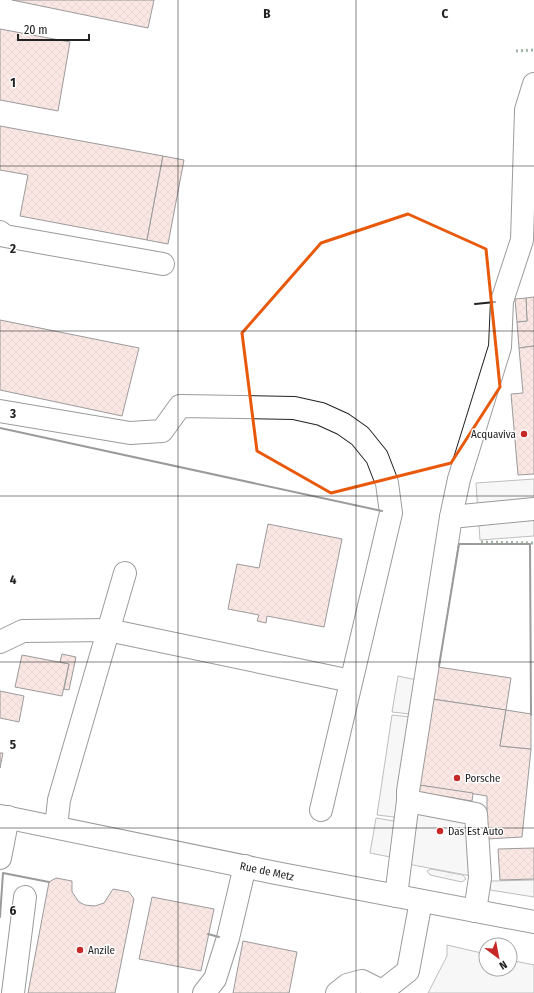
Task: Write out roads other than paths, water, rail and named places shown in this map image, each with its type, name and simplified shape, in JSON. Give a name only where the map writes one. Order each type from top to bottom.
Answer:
[{"type":"main road","points":[[396,896],[408,791],[451,517],[459,479],[500,348],[502,301],[528,240],[526,110],[534,84]]},
{"type":"main road","points":[[0,232],[5,236],[163,264]]},
{"type":"main road","points":[[0,411],[130,433],[162,431],[180,406],[294,408],[321,414],[343,424],[360,436],[377,457],[387,483],[391,513],[321,810]]},
{"type":"main road","points":[[451,517],[534,509]]},
{"type":"main road","points":[[56,827],[59,800],[125,573]]},
{"type":"main road","points":[[0,642],[23,631],[108,630],[351,681]]},
{"type":"main road","points":[[408,801],[476,814],[480,878],[475,911]]},
{"type":"main road","points":[[0,858],[4,816]]},
{"type":"main road","name":"Rue de Metz","points":[[4,816],[245,866],[534,922]]},
{"type":"main road","points":[[204,993],[215,979],[226,945],[245,866]]},
{"type":"main road","points":[[14,993],[25,897]]},
{"type":"main road","points":[[338,993],[348,985],[362,981],[381,992],[408,971],[421,901]]},
{"type":"place","name":"Acquaviva","points":[[524,434]]},
{"type":"place","name":"Porsche","points":[[457,778]]},
{"type":"place","name":"Das Est Auto","points":[[440,831]]},
{"type":"place","name":"Anzile","points":[[80,950]]}]
